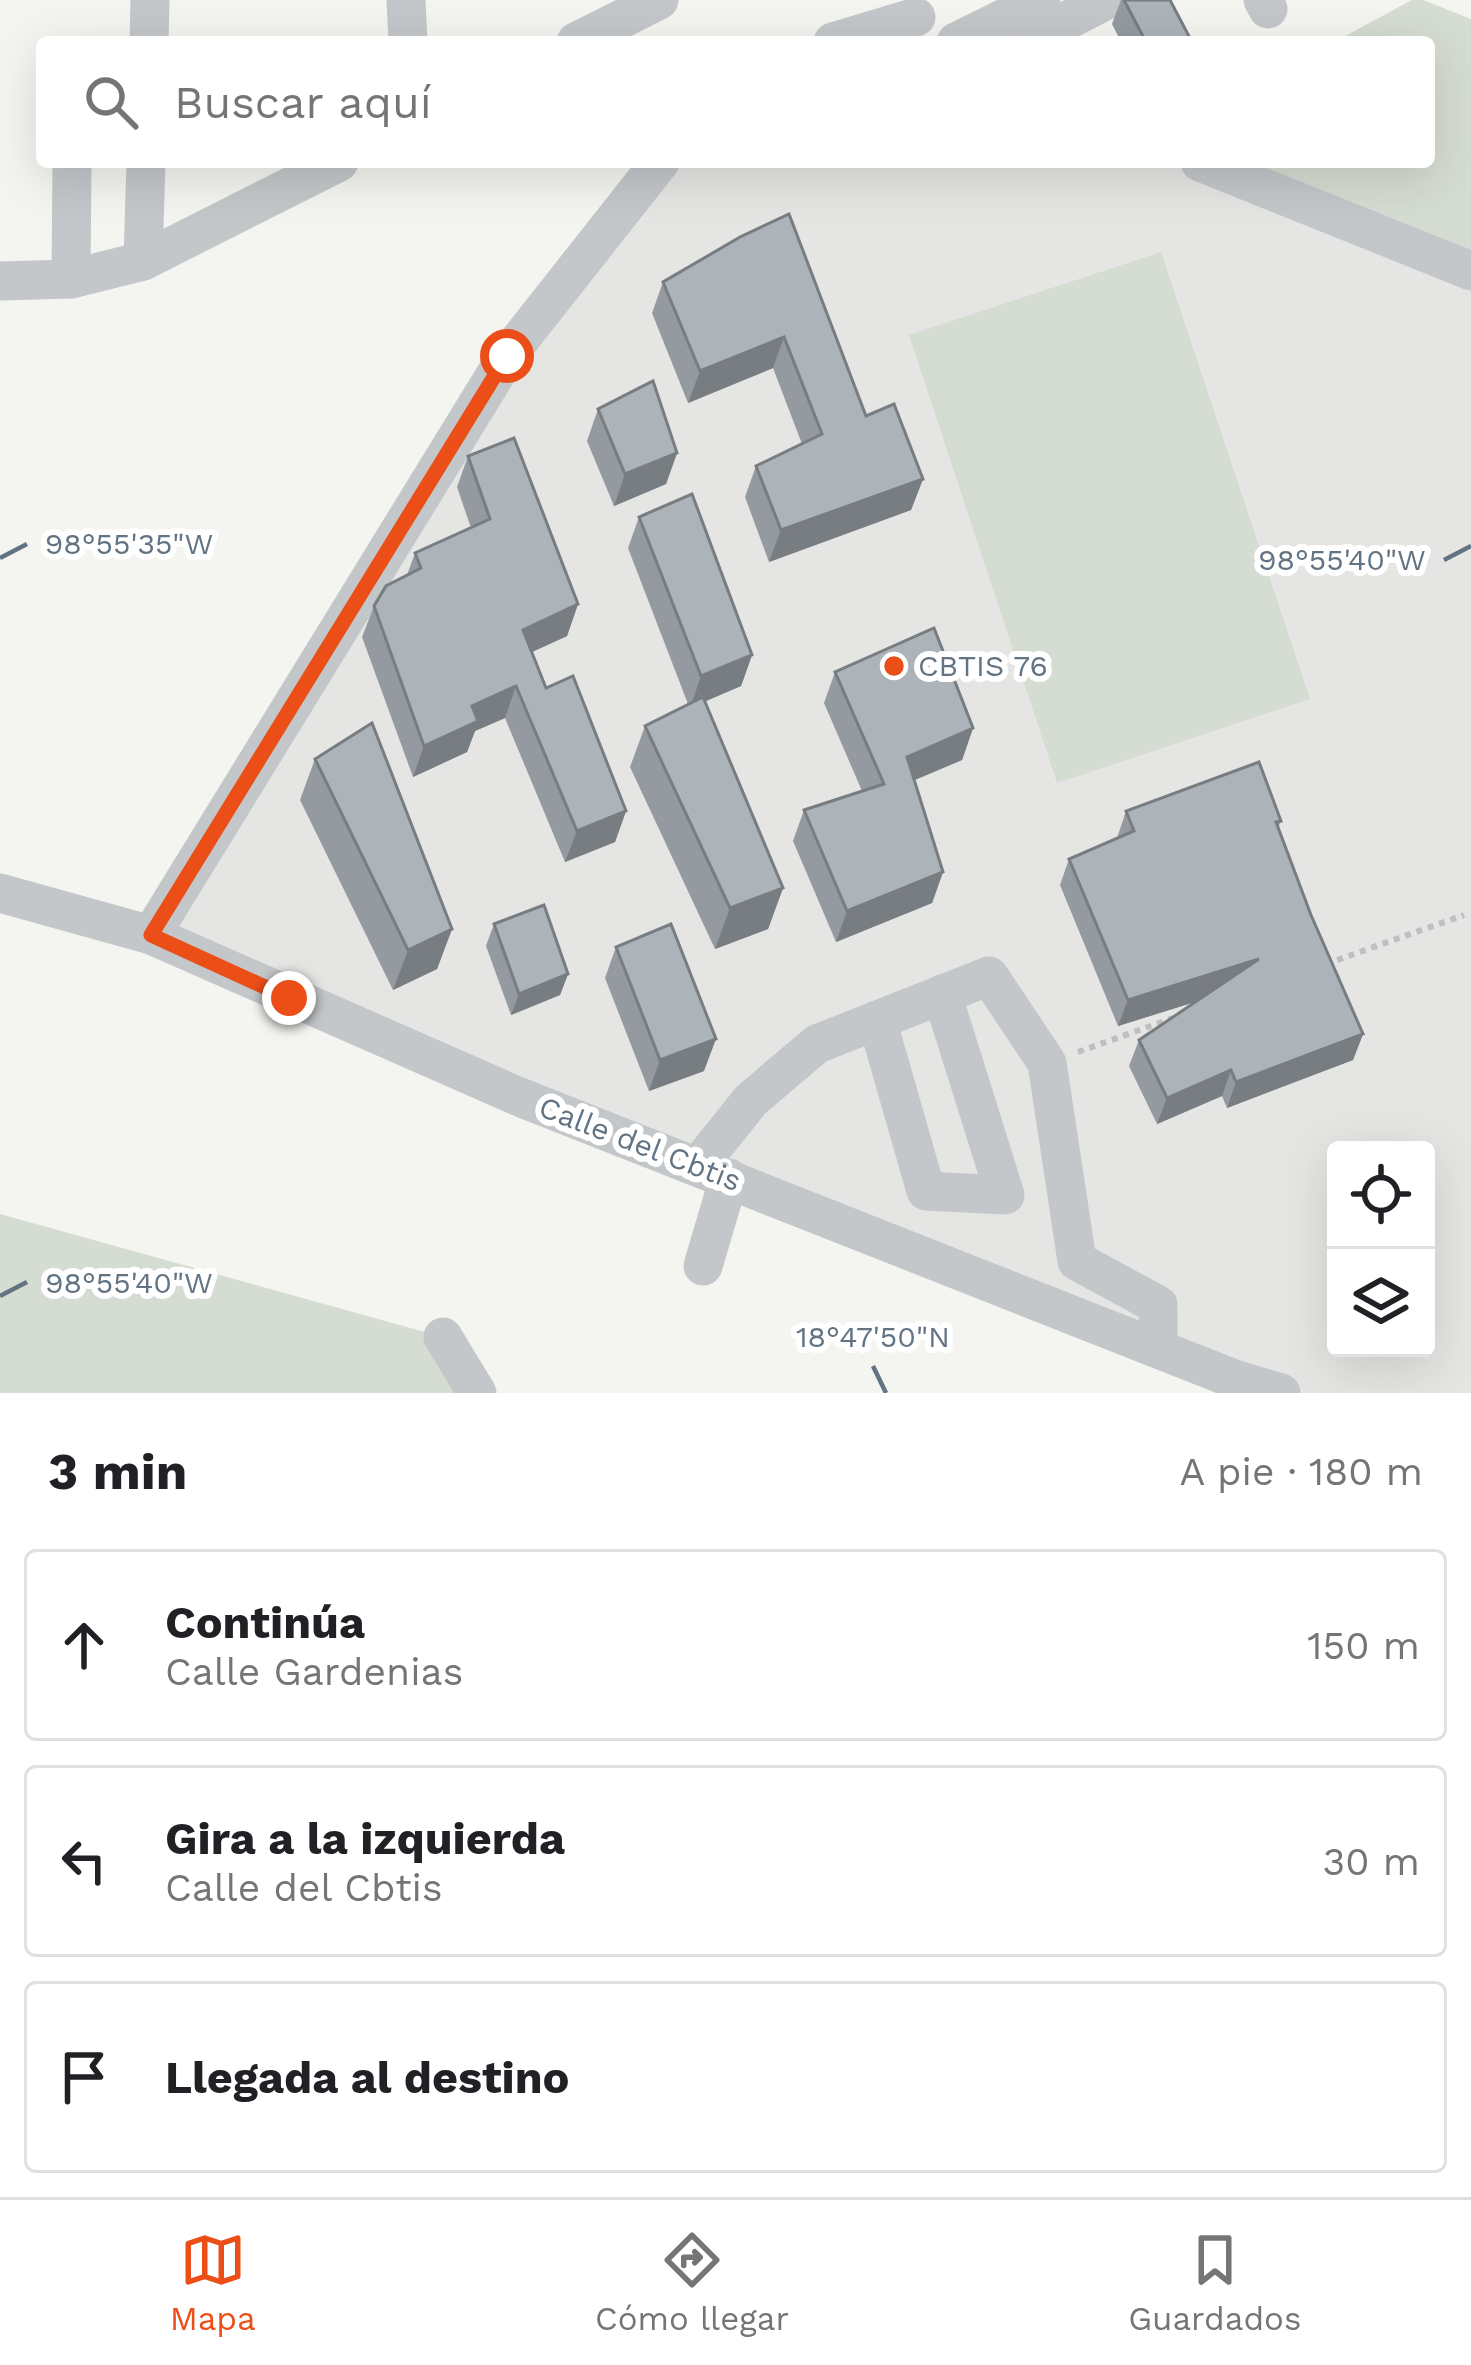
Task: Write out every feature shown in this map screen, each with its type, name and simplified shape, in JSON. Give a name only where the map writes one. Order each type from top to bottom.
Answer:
[{"type":"street","points":[[149,36],[150,0]]},
{"type":"street","points":[[406,0],[408,36]]},
{"type":"street","points":[[588,36],[659,0]]},
{"type":"street","points":[[966,36],[1041,0]]},
{"type":"street","points":[[1036,36],[1107,0]]},
{"type":"street","points":[[846,36],[903,9],[945,36]]},
{"type":"street","points":[[71,279],[72,168]]},
{"type":"street","points":[[143,261],[146,168]]},
{"type":"street","points":[[0,281],[71,279],[143,261],[327,168]]},
{"type":"street","points":[[151,935],[507,356],[655,168]]},
{"type":"street","points":[[1215,168],[1471,272]]},
{"type":"street","name":"Calle del Cbtis","points":[[0,893],[151,935],[517,1096],[1234,1379],[1281,1393]]},
{"type":"street","points":[[703,1266],[714,1172],[751,1100],[817,1044],[989,976],[1047,1063],[1077,1261],[1157,1305],[1158,1347]]},
{"type":"street","points":[[878,1020],[926,1191],[1005,1195],[943,994]]},
{"type":"street","points":[[443,1337],[477,1393]]},
{"type":"path","points":[[1310,969],[1464,914]]},
{"type":"path","points":[[1047,1063],[1179,1016]]},
{"type":"shaded area","points":[[1412,0],[1471,19],[1471,271],[1215,168],[1435,168],[1435,36],[1345,36]]},
{"type":"shaded area","name":"CBTIS 76","points":[[656,168],[1215,168],[1471,271],[1471,1393],[1294,1393],[151,935],[483,396]]},
{"type":"shaded area","points":[[1161,252],[1310,699],[1057,783],[909,335]]},
{"type":"shaded area","points":[[0,1214],[443,1337],[479,1393],[0,1393]]},
{"type":"building","points":[[1124,0],[1170,0],[1189,36],[1143,36]]},
{"type":"building","points":[[789,214],[866,416],[894,404],[923,479],[781,530],[756,466],[822,434],[784,337],[700,371],[663,282]]},
{"type":"building","points":[[653,381],[677,453],[625,474],[598,409]]},
{"type":"building","points":[[514,438],[578,604],[523,630],[546,688],[573,676],[626,811],[577,831],[516,686],[472,706],[478,721],[424,746],[374,606],[386,586],[421,568],[415,553],[490,519],[468,456]]},
{"type":"building","points":[[692,494],[752,655],[701,676],[639,517]]},
{"type":"building","points":[[934,628],[973,728],[907,757],[943,872],[847,911],[804,810],[884,784],[835,672]]},
{"type":"building","points":[[703,697],[783,888],[730,908],[645,726]]},
{"type":"building","points":[[372,723],[452,929],[408,950],[315,759]]},
{"type":"building","points":[[1259,762],[1311,915],[1363,1034],[1236,1082],[1231,1070],[1167,1098],[1139,1040],[1259,959],[1128,1000],[1069,859],[1134,831],[1126,811]]},
{"type":"building","points":[[544,905],[568,974],[519,994],[494,924]]},
{"type":"building","points":[[671,924],[716,1039],[660,1060],[616,947]]},
{"type":"place","name":"CBTIS 76","points":[[894,666]]},
{"type":"route","points":[[289,998],[151,935],[507,356]]}]
